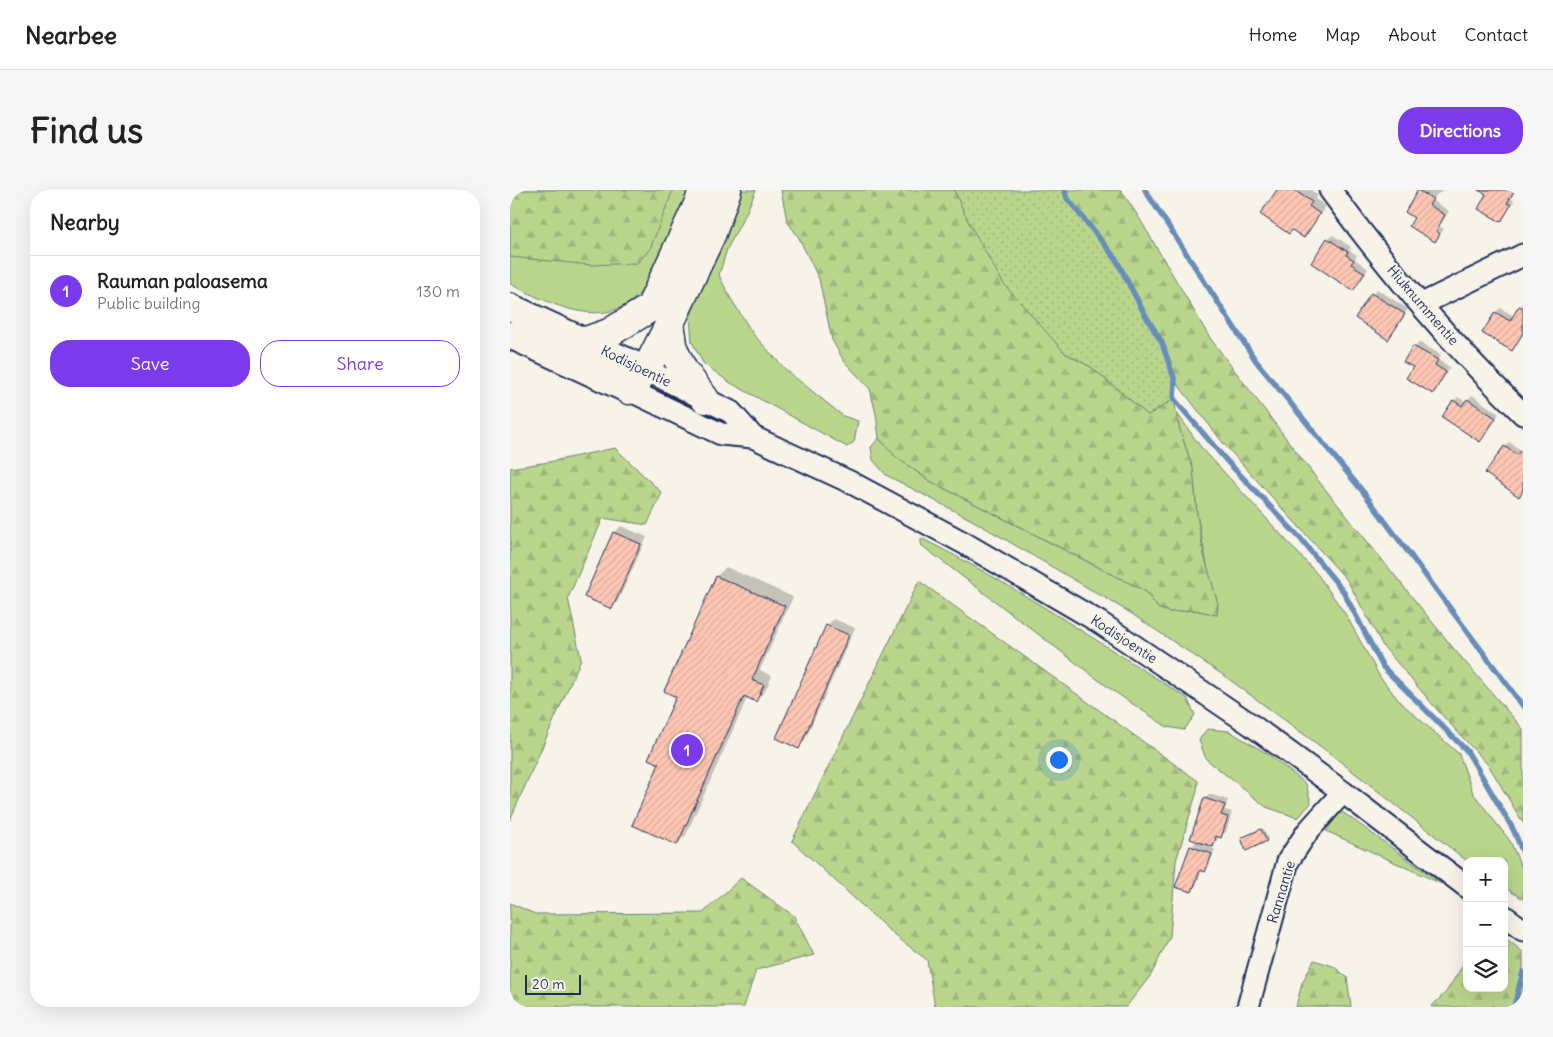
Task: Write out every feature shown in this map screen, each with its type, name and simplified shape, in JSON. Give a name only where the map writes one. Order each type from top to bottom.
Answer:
[{"type":"highway","points":[[636,375],[660,315],[702,190]]},
{"type":"highway","points":[[586,341],[660,315],[712,233],[727,190]]},
{"type":"highway","points":[[660,315],[683,370],[705,399]]},
{"type":"main road","name":"Kodisjoentie","points":[[510,307],[586,341],[636,375]]},
{"type":"main road","name":"Kodisjoentie","points":[[510,335],[636,375]]},
{"type":"street","name":"Hiuknummentie","points":[[1330,190],[1369,242],[1468,358],[1523,414]]},
{"type":"street","points":[[1422,304],[1523,255]]},
{"type":"street","name":"Kodisjoentie","points":[[636,375],[705,399],[731,412],[753,437]]},
{"type":"street","name":"Kodisjoentie","points":[[636,375],[721,434],[753,437],[850,482],[964,543],[1099,622],[1250,724],[1463,884]]},
{"type":"street","name":"Rannantie","points":[[1248,1007],[1288,861],[1308,831],[1343,792]]},
{"type":"green space","points":[[510,190],[689,190],[681,212],[650,278],[640,293],[626,305],[610,311],[593,313],[559,306],[510,284]]},
{"type":"green space","points":[[510,190],[673,190],[650,249],[637,263],[591,265],[510,257]]},
{"type":"green space","points":[[740,190],[756,190],[727,249],[719,275],[728,294],[753,334],[786,370],[843,416],[858,421],[854,442],[847,447],[729,382],[703,363],[692,342],[690,317]]},
{"type":"green space","points":[[781,190],[954,190],[968,221],[1065,353],[1091,367],[1148,415],[1174,399],[1179,427],[1193,469],[1197,515],[1204,555],[1218,604],[1217,615],[1195,610],[1169,612],[1158,608],[1145,591],[930,481],[896,457],[879,438],[870,389],[844,361],[832,340],[819,279],[799,238],[787,221]]},
{"type":"green space","points":[[954,190],[1065,190],[1067,198],[1116,259],[1162,343],[1175,381],[1174,399],[1148,415],[1091,367],[1065,353],[1003,283],[968,221]]},
{"type":"green space","points":[[1065,190],[1121,190],[1210,338],[1317,479],[1454,649],[1523,729],[1523,823],[1489,766],[1440,713],[1383,646],[1347,580],[1224,444],[1175,381],[1162,343],[1116,260],[1067,198]]},
{"type":"green space","points":[[1177,413],[1200,446],[1318,575],[1346,615],[1380,677],[1400,702],[1459,754],[1473,793],[1510,841],[1523,871],[1523,899],[1508,890],[1508,857],[1463,858],[1328,752],[1226,677],[1129,612],[972,520],[886,475],[873,460],[871,447],[879,438],[896,457],[930,481],[1145,591],[1158,608],[1169,612],[1195,610],[1217,615],[1197,515],[1193,469],[1179,427]]},
{"type":"green space","points":[[615,448],[662,493],[647,525],[603,518],[568,598],[581,659],[510,820],[510,468]]},
{"type":"green space","points":[[921,538],[1023,594],[1187,698],[1195,715],[1184,730],[1167,727],[1109,688],[921,545]]},
{"type":"green space","points":[[919,581],[1198,781],[1197,791],[1176,861],[1170,936],[1151,975],[1126,1007],[935,1007],[927,960],[893,934],[792,841]]},
{"type":"green space","points":[[1207,729],[1229,731],[1268,754],[1306,784],[1311,803],[1298,818],[1266,807],[1206,759],[1199,740]]},
{"type":"green space","points":[[1341,811],[1442,884],[1326,831]]},
{"type":"green space","points":[[741,878],[794,916],[814,955],[756,970],[744,1007],[510,1007],[510,903],[535,914],[703,913]]},
{"type":"green space","points":[[1508,940],[1523,952],[1523,1007],[1431,1007],[1446,992],[1463,965],[1463,992],[1508,992]]},
{"type":"green space","points":[[1314,960],[1333,966],[1347,977],[1351,1007],[1296,1007],[1302,983]]},
{"type":"building","points":[[1277,190],[1294,190],[1312,202],[1309,206],[1320,214],[1304,238],[1292,230],[1289,234],[1260,214]]},
{"type":"building","points":[[1418,190],[1433,199],[1429,205],[1445,215],[1436,231],[1440,234],[1435,242],[1409,226],[1414,218],[1405,212]]},
{"type":"building","points":[[1478,190],[1515,190],[1507,203],[1511,205],[1501,222],[1478,209],[1486,194]]},
{"type":"building","points":[[1327,238],[1348,252],[1346,255],[1354,260],[1351,264],[1365,273],[1353,291],[1311,263]]},
{"type":"building","points":[[1371,293],[1405,314],[1388,340],[1355,318]]},
{"type":"building","points":[[1519,306],[1523,308],[1523,333],[1512,351],[1482,333],[1495,312],[1510,321]]},
{"type":"building","points":[[1413,346],[1438,360],[1435,365],[1446,372],[1433,394],[1406,378],[1413,367],[1403,362]]},
{"type":"building","points":[[1467,399],[1496,418],[1480,442],[1442,417],[1453,400],[1462,406]]},
{"type":"building","points":[[1504,446],[1517,455],[1521,450],[1523,452],[1523,491],[1519,497],[1485,473]]},
{"type":"building","points":[[613,532],[641,544],[612,609],[584,597]]},
{"type":"building","points":[[716,576],[785,606],[752,680],[764,685],[756,702],[744,696],[677,845],[632,825],[659,764],[648,759],[676,697],[664,691]]},
{"type":"building","points":[[826,625],[849,635],[799,749],[776,738]]},
{"type":"building","points":[[1204,798],[1225,805],[1221,815],[1228,817],[1221,838],[1216,836],[1213,847],[1190,839]]},
{"type":"building","points":[[1261,829],[1267,841],[1246,851],[1241,838]]},
{"type":"building","points":[[1190,846],[1212,854],[1205,872],[1200,870],[1192,892],[1175,887]]},
{"type":"waterway","points":[[1065,190],[1067,198],[1116,259],[1162,343],[1175,381],[1174,399],[1225,459],[1300,538],[1343,591],[1383,667],[1467,751],[1513,829],[1523,853]]},
{"type":"waterway","points":[[1145,190],[1256,361],[1364,493],[1523,706]]},
{"type":"waterway","points":[[1514,1007],[1523,972]]},
{"type":"place","name":"Rauman paloasema","points":[[687,750]]}]
